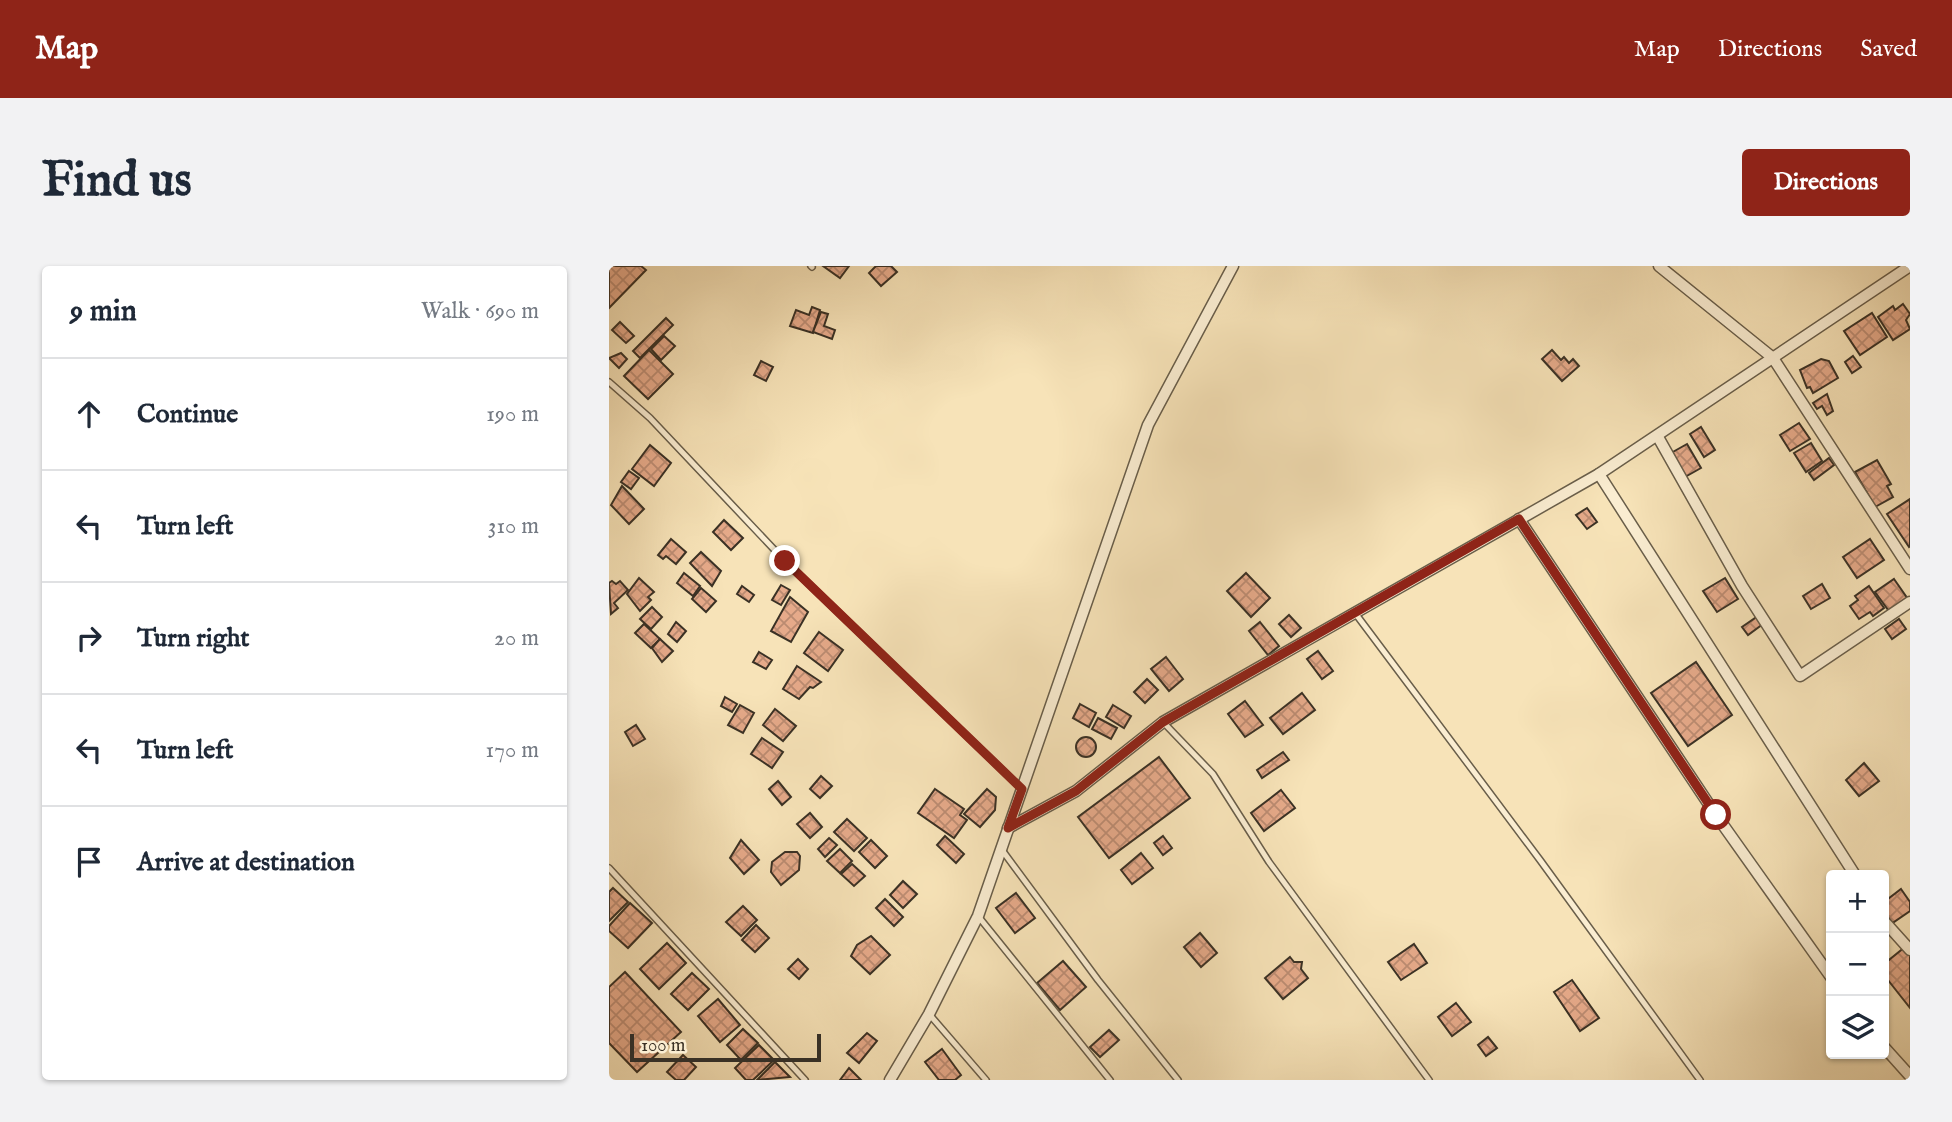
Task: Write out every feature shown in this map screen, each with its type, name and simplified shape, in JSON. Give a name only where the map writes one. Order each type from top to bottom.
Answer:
[{"type":"street","points":[[1659,266],[1773,358],[1847,476],[1910,569]]},
{"type":"street","points":[[1008,828],[1076,791],[1163,722],[1599,474],[1910,266]]},
{"type":"street","points":[[890,1080],[929,1014],[978,916],[1148,425],[1230,268]]},
{"type":"street","points":[[1658,437],[1742,586],[1800,676],[1910,602]]},
{"type":"street","points":[[1599,474],[1852,870]]},
{"type":"street","points":[[1519,519],[1716,815],[1826,970]]},
{"type":"street","points":[[1889,927],[1910,950]]},
{"type":"street","points":[[1889,1053],[1910,1076]]},
{"type":"lane","points":[[609,382],[650,418],[785,561],[1022,789]]},
{"type":"lane","points":[[1355,613],[1700,1080]]},
{"type":"lane","points":[[1163,722],[1213,774],[1269,862],[1429,1080]]},
{"type":"lane","points":[[1000,847],[1098,980],[1178,1080]]},
{"type":"lane","points":[[609,868],[805,1080]]},
{"type":"lane","points":[[978,916],[1110,1080]]},
{"type":"lane","points":[[929,1014],[986,1080]]},
{"type":"building","points":[[609,266],[641,266],[646,270],[609,308]]},
{"type":"building","points":[[823,266],[849,266],[840,278]]},
{"type":"building","points":[[876,266],[891,266],[897,272],[881,286],[869,273]]},
{"type":"building","points":[[1903,304],[1910,314],[1906,320],[1910,329],[1893,340],[1878,317],[1893,306],[1895,310]]},
{"type":"building","points":[[812,307],[820,310],[813,333],[790,326],[796,310],[809,315]]},
{"type":"building","points":[[821,312],[828,314],[824,326],[835,330],[832,339],[813,332]]},
{"type":"building","points":[[1872,313],[1887,337],[1860,355],[1844,331]]},
{"type":"building","points":[[666,318],[673,325],[640,358],[633,351]]},
{"type":"building","points":[[620,322],[634,336],[626,343],[612,330]]},
{"type":"building","points":[[664,336],[675,346],[661,360],[651,349]]},
{"type":"building","points":[[649,350],[673,374],[648,399],[624,376]]},
{"type":"building","points":[[1552,350],[1561,360],[1564,357],[1569,363],[1573,359],[1579,366],[1562,381],[1542,359]]},
{"type":"building","points":[[621,353],[627,359],[619,368],[609,358]]},
{"type":"building","points":[[1853,356],[1861,367],[1852,373],[1845,362]]},
{"type":"building","points":[[1821,359],[1829,361],[1838,378],[1813,393],[1810,387],[1807,388],[1800,370]]},
{"type":"building","points":[[761,361],[773,367],[766,381],[754,375]]},
{"type":"building","points":[[1827,394],[1833,411],[1827,415],[1822,406],[1817,409],[1813,403]]},
{"type":"building","points":[[1799,423],[1810,439],[1790,451],[1780,435]]},
{"type":"building","points":[[1701,427],[1715,450],[1704,457],[1690,434]]},
{"type":"building","points":[[1811,443],[1822,461],[1806,472],[1794,453]]},
{"type":"building","points":[[1687,444],[1701,468],[1685,477],[1671,453]]},
{"type":"building","points":[[650,445],[671,463],[654,486],[632,469]]},
{"type":"building","points":[[1829,458],[1834,465],[1814,480],[1809,473]]},
{"type":"building","points":[[1877,460],[1891,484],[1887,486],[1893,497],[1875,507],[1855,472]]},
{"type":"building","points":[[629,471],[639,478],[631,489],[621,482]]},
{"type":"building","points":[[622,486],[644,509],[629,524],[611,505]]},
{"type":"building","points":[[1910,499],[1910,546],[1909,547],[1887,514]]},
{"type":"building","points":[[1587,508],[1597,522],[1587,529],[1576,515]]},
{"type":"building","points":[[724,520],[743,538],[731,550],[713,532]]},
{"type":"building","points":[[671,539],[686,552],[676,564],[666,556],[663,559],[658,555]]},
{"type":"building","points":[[1870,539],[1884,560],[1857,578],[1843,557]]},
{"type":"building","points":[[701,552],[721,571],[712,586],[690,563]]},
{"type":"building","points":[[684,573],[700,586],[693,596],[677,583]]},
{"type":"building","points":[[1246,573],[1270,598],[1251,617],[1227,591]]},
{"type":"building","points":[[639,578],[654,592],[648,597],[651,600],[640,611],[627,594]]},
{"type":"building","points":[[1725,578],[1738,599],[1717,612],[1703,591]]},
{"type":"building","points":[[1894,579],[1910,602],[1891,614],[1875,592]]},
{"type":"building","points":[[612,581],[616,584],[620,581],[628,590],[614,603],[618,608],[611,614],[609,583]]},
{"type":"building","points":[[1822,584],[1830,598],[1811,609],[1803,596]]},
{"type":"building","points":[[781,585],[790,590],[781,605],[772,600]]},
{"type":"building","points":[[742,586],[754,595],[749,602],[737,594]]},
{"type":"building","points":[[1869,586],[1884,608],[1873,616],[1870,612],[1859,619],[1850,606],[1858,600],[1855,596]]},
{"type":"building","points":[[701,588],[716,601],[706,612],[692,599]]},
{"type":"building","points":[[790,597],[808,612],[791,642],[771,631]]},
{"type":"building","points":[[652,607],[662,617],[651,629],[640,619]]},
{"type":"building","points":[[1289,615],[1301,628],[1291,637],[1279,624]]},
{"type":"building","points":[[1758,616],[1763,624],[1748,635],[1742,627]]},
{"type":"building","points":[[1899,619],[1906,629],[1892,639],[1885,629]]},
{"type":"building","points":[[676,622],[686,631],[677,642],[668,634]]},
{"type":"building","points":[[1260,622],[1279,646],[1268,655],[1249,631]]},
{"type":"building","points":[[644,624],[660,639],[651,648],[635,633]]},
{"type":"building","points":[[819,632],[843,650],[828,671],[804,653]]},
{"type":"building","points":[[660,639],[673,651],[662,662],[652,648]]},
{"type":"building","points":[[1318,651],[1333,671],[1322,679],[1307,659]]},
{"type":"building","points":[[759,652],[772,660],[766,669],[753,662]]},
{"type":"building","points":[[1166,657],[1183,679],[1169,691],[1151,669]]},
{"type":"building","points":[[1696,662],[1732,715],[1688,746],[1651,693]]},
{"type":"building","points":[[797,666],[821,682],[813,688],[810,687],[799,699],[783,689]]},
{"type":"building","points":[[1147,679],[1158,690],[1145,703],[1134,692]]},
{"type":"building","points":[[1302,693],[1315,710],[1283,734],[1270,718]]},
{"type":"building","points":[[725,697],[737,704],[732,712],[721,706]]},
{"type":"building","points":[[1245,701],[1263,725],[1245,737],[1228,714]]},
{"type":"building","points":[[1080,704],[1096,713],[1089,727],[1073,718]]},
{"type":"building","points":[[740,705],[754,713],[743,733],[728,725]]},
{"type":"building","points":[[1113,705],[1131,716],[1124,728],[1106,717]]},
{"type":"building","points":[[775,709],[796,726],[783,741],[763,725]]},
{"type":"building","points":[[1098,718],[1117,728],[1111,739],[1092,729]]},
{"type":"building","points":[[636,725],[645,739],[633,746],[625,732]]},
{"type":"building","points":[[1086,737],[1093,740],[1096,747],[1093,754],[1086,757],[1079,754],[1076,747],[1079,740]]},
{"type":"building","points":[[762,738],[783,752],[772,768],[751,754]]},
{"type":"building","points":[[1283,752],[1289,760],[1262,778],[1257,770]]},
{"type":"building","points":[[1159,757],[1190,798],[1109,858],[1078,817]]},
{"type":"building","points":[[1864,763],[1879,781],[1859,796],[1846,780]]},
{"type":"building","points":[[821,776],[832,786],[820,798],[810,789]]},
{"type":"building","points":[[778,781],[791,797],[782,805],[769,789]]},
{"type":"building","points":[[935,789],[964,809],[960,815],[967,820],[954,838],[918,813]]},
{"type":"building","points":[[987,789],[996,797],[995,810],[980,827],[964,814]]},
{"type":"building","points":[[1281,790],[1295,808],[1264,831],[1251,813]]},
{"type":"building","points":[[810,813],[822,827],[810,838],[797,824]]},
{"type":"building","points":[[847,819],[867,838],[854,851],[834,832]]},
{"type":"building","points":[[945,836],[964,854],[956,863],[937,845]]},
{"type":"building","points":[[1163,836],[1172,848],[1163,855],[1154,843]]},
{"type":"building","points":[[829,838],[837,845],[825,857],[818,849]]},
{"type":"building","points":[[741,840],[759,860],[744,874],[730,858]]},
{"type":"building","points":[[871,840],[887,856],[875,868],[859,852]]},
{"type":"building","points":[[840,849],[852,861],[840,873],[827,861]]},
{"type":"building","points":[[785,852],[797,852],[800,856],[799,870],[781,885],[771,872],[772,862]]},
{"type":"building","points":[[1141,853],[1153,868],[1132,884],[1121,870]]},
{"type":"building","points":[[852,864],[865,876],[854,886],[841,874]]},
{"type":"building","points":[[903,881],[917,894],[903,908],[890,895]]},
{"type":"building","points":[[613,888],[628,902],[609,921],[609,892]]},
{"type":"building","points":[[1901,889],[1910,902],[1910,911],[1891,924],[1889,921],[1889,898]]},
{"type":"building","points":[[1016,893],[1035,918],[1015,933],[996,908]]},
{"type":"building","points":[[885,899],[903,917],[894,926],[876,908]]},
{"type":"building","points":[[630,903],[652,923],[628,948],[609,931],[609,926]]},
{"type":"building","points":[[743,906],[757,920],[741,936],[726,922]]},
{"type":"building","points":[[756,925],[769,938],[755,952],[742,940]]},
{"type":"building","points":[[1200,933],[1217,953],[1201,967],[1184,947]]},
{"type":"building","points":[[871,936],[890,955],[870,974],[851,956],[857,945]]},
{"type":"building","points":[[667,943],[686,963],[659,989],[640,969]]},
{"type":"building","points":[[1414,944],[1427,963],[1401,980],[1388,962]]},
{"type":"building","points":[[1905,947],[1910,953],[1910,1008],[1889,981],[1889,960]]},
{"type":"building","points":[[1290,957],[1294,962],[1302,962],[1301,969],[1308,978],[1283,999],[1265,978]]},
{"type":"building","points":[[798,959],[808,969],[799,979],[788,969]]},
{"type":"building","points":[[1063,961],[1086,987],[1060,1010],[1037,983]]},
{"type":"building","points":[[625,972],[681,1032],[637,1072],[609,1043],[609,987]]},
{"type":"building","points":[[692,973],[709,989],[688,1010],[671,994]]},
{"type":"building","points":[[1572,980],[1599,1018],[1580,1031],[1554,992]]},
{"type":"building","points":[[718,999],[740,1025],[720,1042],[698,1016]]},
{"type":"building","points":[[1456,1003],[1471,1022],[1452,1036],[1438,1017]]},
{"type":"building","points":[[743,1029],[758,1043],[741,1060],[727,1045]]},
{"type":"building","points":[[1109,1030],[1119,1040],[1100,1057],[1090,1047]]},
{"type":"building","points":[[867,1033],[877,1041],[859,1063],[847,1053]]},
{"type":"building","points":[[1488,1037],[1497,1048],[1486,1056],[1478,1045]]},
{"type":"building","points":[[759,1045],[774,1060],[753,1080],[746,1080],[735,1068]]},
{"type":"building","points":[[942,1049],[961,1075],[955,1080],[939,1080],[925,1062]]},
{"type":"building","points":[[683,1055],[696,1067],[684,1080],[676,1080],[667,1072]]},
{"type":"building","points":[[775,1062],[790,1077],[757,1080]]},
{"type":"building","points":[[849,1068],[861,1080],[840,1080]]},
{"type":"route","points":[[785,561],[1022,789],[1008,828],[1076,791],[1163,722],[1519,519],[1716,815]]}]
